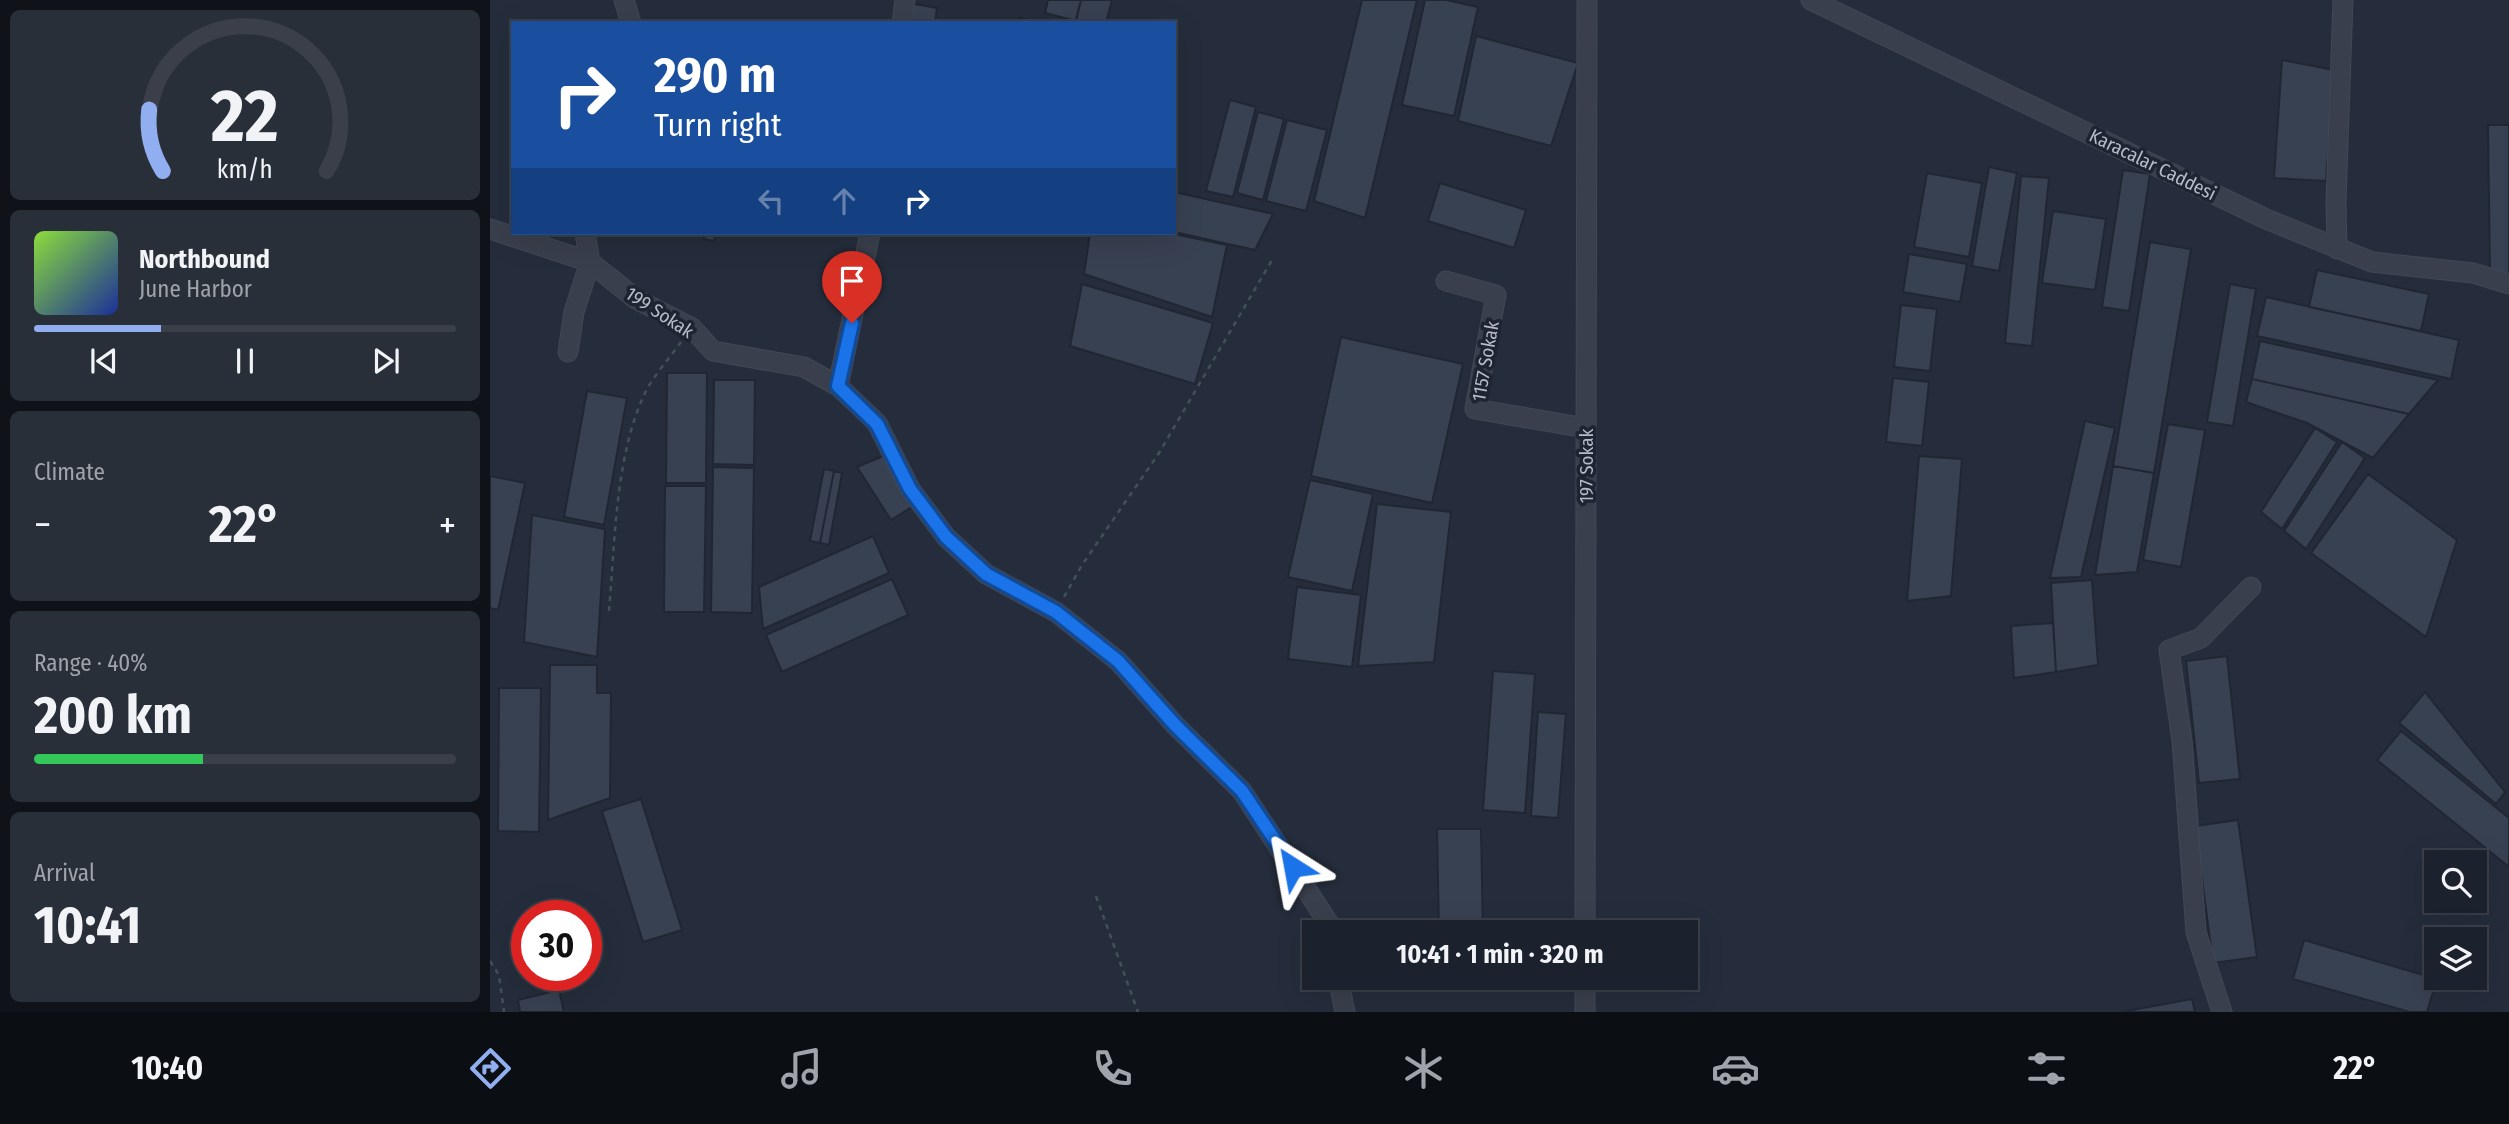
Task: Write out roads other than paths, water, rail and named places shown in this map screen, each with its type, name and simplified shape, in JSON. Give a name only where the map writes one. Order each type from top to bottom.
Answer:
[{"type":"street","points":[[624,0],[630,21]]},
{"type":"street","points":[[902,21],[905,0]]},
{"type":"street","name":"197 Sokak","points":[[1585,920],[1587,0]]},
{"type":"street","name":"Karacalar Caddesi","points":[[1811,0],[2254,213],[2337,249],[2372,262],[2473,273],[2509,284]]},
{"type":"street","points":[[2337,249],[2336,202],[2343,0]]},
{"type":"street","name":"199 Sokak","points":[[490,229],[590,262],[636,299],[692,328],[713,351],[804,367],[838,386],[877,424],[910,489],[946,537],[986,574],[1056,612],[1118,661],[1175,725],[1242,791],[1326,920]]},
{"type":"street","points":[[568,352],[574,312],[590,262],[585,235]]},
{"type":"street","points":[[838,386],[870,235]]},
{"type":"street","name":"1157 Sokak","points":[[1446,281],[1496,295],[1475,409],[1586,428]]},
{"type":"street","points":[[2222,1012],[2196,932],[2182,741],[2169,650],[2202,638],[2251,587]]},
{"type":"street","points":[[1340,990],[1345,1012]]},
{"type":"street","points":[[1585,990],[1585,1012]]}]
